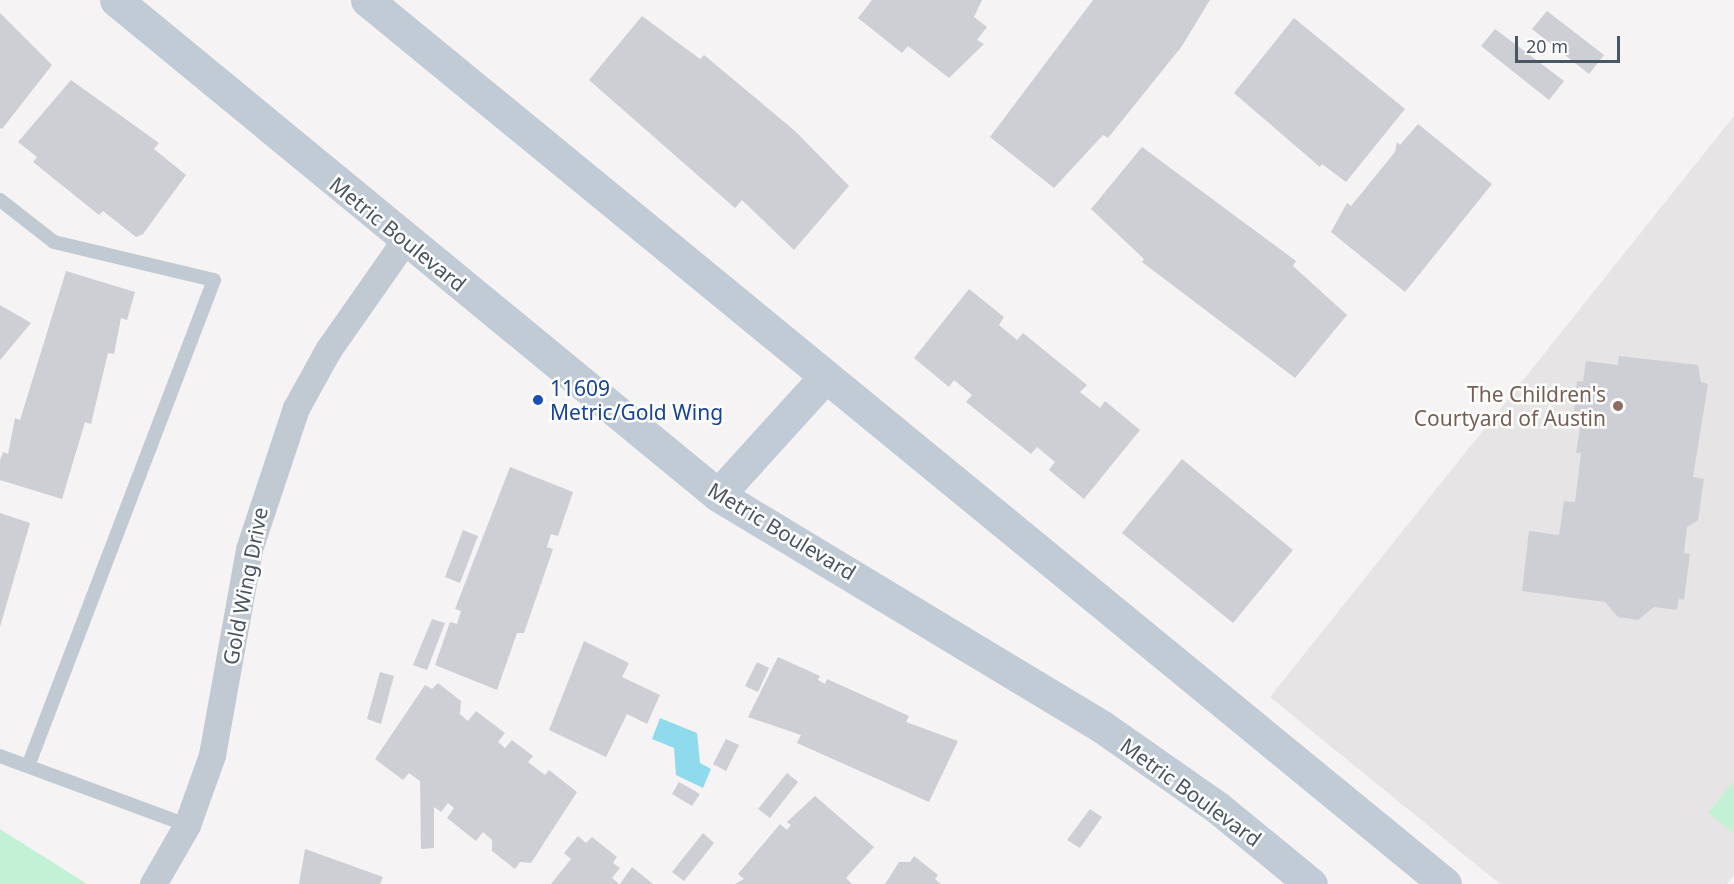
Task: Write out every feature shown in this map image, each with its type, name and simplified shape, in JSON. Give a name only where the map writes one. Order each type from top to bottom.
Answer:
[{"type":"main road","name":"Metric Boulevard","points":[[116,0],[405,240],[718,495],[1101,726],[1218,808],[1311,884]]},
{"type":"main road","points":[[367,0],[1445,884]]},
{"type":"main road","points":[[718,495],[825,377]]},
{"type":"street","name":"Gold Wing Drive","points":[[153,884],[187,825],[212,755],[265,488],[296,408],[328,350],[405,240]]},
{"type":"lane","points":[[0,200],[54,242],[214,280],[28,766]]},
{"type":"lane","points":[[0,756],[187,825]]},
{"type":"shaded area","name":"The Children's Courtyard of Austin","points":[[1734,116],[1734,875],[1727,884],[1500,884],[1270,697]]},
{"type":"green space","points":[[1734,781],[1734,833],[1708,813]]},
{"type":"green space","points":[[0,829],[87,884],[0,884]]},
{"type":"water","points":[[660,718],[697,733],[700,763],[711,769],[703,788],[676,775],[674,748],[652,739]]},
{"type":"building","points":[[872,0],[982,0],[974,17],[987,27],[977,40],[984,44],[949,78],[908,46],[902,53],[858,18]]},
{"type":"building","points":[[1093,0],[1210,0],[1182,46],[1108,138],[1103,135],[1054,188],[990,137]]},
{"type":"building","points":[[1547,11],[1604,55],[1589,74],[1532,29]]},
{"type":"building","points":[[0,13],[52,65],[2,129],[0,128]]},
{"type":"building","points":[[642,16],[700,59],[704,55],[795,131],[849,186],[794,250],[742,200],[735,208],[589,80]]},
{"type":"building","points":[[1294,18],[1405,109],[1346,182],[1322,164],[1320,167],[1234,93]]},
{"type":"building","points":[[1495,29],[1564,81],[1549,100],[1481,46]]},
{"type":"building","points":[[71,80],[159,143],[154,149],[186,175],[143,234],[136,237],[103,211],[99,215],[33,162],[37,157],[18,142]]},
{"type":"building","points":[[1418,124],[1492,184],[1405,292],[1331,232],[1347,203],[1351,206],[1395,152],[1397,142],[1400,145]]},
{"type":"building","points":[[1142,147],[1296,261],[1293,266],[1347,315],[1295,378],[1142,262],[1144,259],[1091,209]]},
{"type":"building","points":[[66,271],[135,292],[127,320],[121,318],[114,354],[108,353],[91,424],[85,422],[62,499],[0,480],[0,460],[3,452],[8,454],[15,418],[20,420]]},
{"type":"building","points":[[969,289],[1004,317],[999,325],[1017,340],[1023,333],[1087,385],[1080,392],[1100,408],[1105,401],[1140,430],[1084,499],[1049,470],[1055,462],[1037,447],[1031,454],[966,402],[972,395],[954,380],[949,387],[914,358]]},
{"type":"building","points":[[0,305],[31,323],[0,360]]},
{"type":"building","points":[[1619,356],[1698,365],[1701,382],[1708,384],[1693,477],[1704,479],[1698,520],[1687,527],[1684,553],[1690,554],[1684,600],[1679,599],[1677,610],[1654,607],[1638,620],[1618,617],[1605,602],[1522,591],[1529,531],[1559,535],[1564,501],[1575,502],[1581,453],[1576,453],[1581,421],[1573,420],[1577,381],[1583,382],[1586,361],[1618,365]]},
{"type":"building","points":[[1182,459],[1293,550],[1233,623],[1122,533]]},
{"type":"building","points":[[510,467],[573,492],[558,536],[551,534],[547,547],[553,549],[524,633],[517,633],[497,690],[435,665],[450,622],[457,624],[461,611],[455,609]]},
{"type":"building","points":[[0,513],[30,523],[0,627]]},
{"type":"building","points":[[463,530],[478,536],[460,583],[445,577]]},
{"type":"building","points":[[432,619],[445,623],[427,670],[413,665]]},
{"type":"building","points":[[584,641],[629,663],[622,677],[660,695],[647,724],[627,714],[606,757],[549,730]]},
{"type":"building","points":[[778,657],[820,676],[818,680],[825,684],[827,679],[909,716],[906,722],[958,741],[929,802],[797,743],[801,735],[748,717]]},
{"type":"building","points":[[757,662],[769,668],[758,692],[745,686]]},
{"type":"building","points":[[380,672],[394,676],[381,724],[367,719]]},
{"type":"building","points":[[438,683],[461,701],[460,714],[468,721],[476,711],[505,733],[498,742],[505,748],[512,740],[533,756],[528,762],[545,775],[549,770],[577,792],[531,863],[520,862],[515,869],[492,851],[492,840],[483,832],[476,841],[447,818],[454,808],[448,803],[441,812],[434,807],[434,848],[421,849],[420,781],[409,773],[403,780],[375,759],[425,685],[432,689]]},
{"type":"building","points":[[726,739],[739,745],[726,771],[713,764]]},
{"type":"building","points":[[787,773],[798,782],[770,818],[758,809]]},
{"type":"building","points":[[679,782],[700,794],[692,806],[672,794]]},
{"type":"building","points":[[815,796],[874,847],[846,878],[852,884],[735,884],[744,879],[738,874],[780,824],[787,830],[791,825],[787,822]]},
{"type":"building","points":[[1090,809],[1102,817],[1080,848],[1067,840]]},
{"type":"building","points":[[703,833],[714,843],[684,881],[672,872]]},
{"type":"building","points":[[578,836],[586,843],[592,837],[617,857],[613,863],[620,868],[612,878],[619,884],[551,884],[571,859],[564,853]]},
{"type":"building","points":[[305,849],[383,877],[380,884],[299,884]]},
{"type":"building","points":[[914,856],[938,875],[935,879],[941,884],[885,884],[899,862],[910,862]]},
{"type":"building","points":[[632,867],[653,884],[620,884]]},
{"type":"place","name":"11609 Metric/Gold Wing","points":[[538,400]]},
{"type":"place","name":"The Children's Courtyard of Austin","points":[[1618,406]]}]
